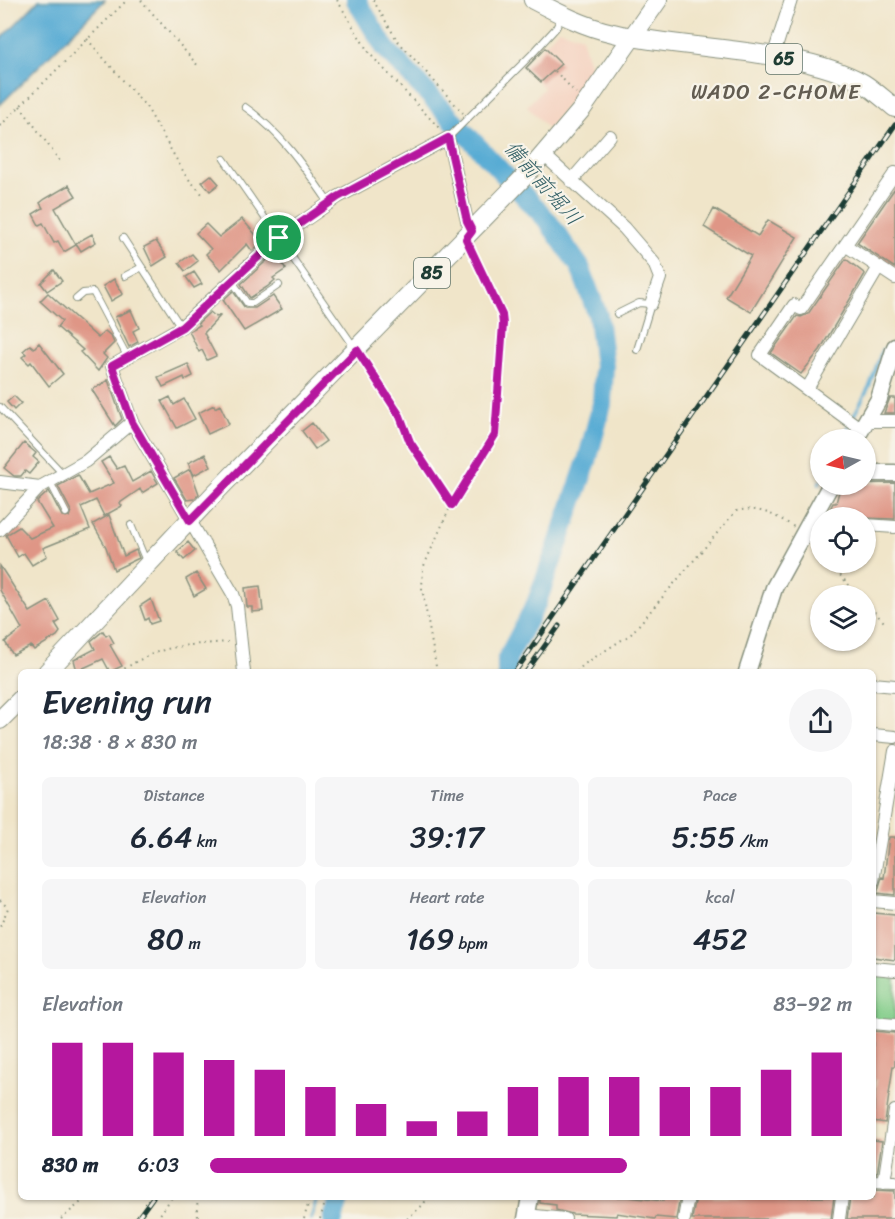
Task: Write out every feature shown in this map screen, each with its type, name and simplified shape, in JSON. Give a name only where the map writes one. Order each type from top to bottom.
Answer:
[{"type":"main road","name":"65","points":[[533,0],[597,29],[631,37],[773,57],[825,68],[863,83],[895,108]]},
{"type":"main road","name":"85","points":[[50,669],[525,176],[582,109],[658,0]]},
{"type":"main road","points":[[0,720],[18,702]]},
{"type":"street","points":[[773,57],[791,0]]},
{"type":"street","points":[[571,181],[610,136]]},
{"type":"street","points":[[244,669],[237,606],[233,594],[132,422],[112,366],[182,327],[279,238],[329,203],[449,137],[469,235]]},
{"type":"street","points":[[544,155],[624,228],[654,263],[660,278],[651,304]]},
{"type":"street","points":[[859,429],[760,355],[794,305],[801,309],[895,173]]},
{"type":"street","points":[[845,245],[895,278]]},
{"type":"street","points":[[807,389],[879,267]]},
{"type":"street","points":[[861,429],[891,374],[895,347]]},
{"type":"street","points":[[864,429],[895,421]]},
{"type":"street","points":[[0,530],[45,484],[86,461],[132,422]]},
{"type":"street","points":[[876,473],[895,474]]},
{"type":"street","points":[[0,482],[45,484]]},
{"type":"street","points":[[876,526],[895,527]]},
{"type":"street","points":[[748,669],[774,588],[810,527]]},
{"type":"street","points":[[876,684],[895,686]]},
{"type":"street","points":[[876,735],[895,737]]},
{"type":"street","points":[[876,863],[895,751]]},
{"type":"street","points":[[876,902],[895,903]]},
{"type":"street","points":[[876,968],[895,970]]},
{"type":"street","points":[[876,1023],[895,1025]]},
{"type":"street","points":[[884,1183],[895,1111]]},
{"type":"street","points":[[529,1200],[526,1217],[565,1219]]},
{"type":"street","points":[[684,1219],[687,1200]]},
{"type":"street","points":[[839,1219],[842,1200]]},
{"type":"lane","points":[[449,137],[534,52],[556,28],[562,15]]},
{"type":"lane","points":[[245,107],[257,115],[287,147],[329,203]]},
{"type":"lane","points":[[224,159],[357,350]]},
{"type":"lane","points":[[123,238],[182,327]]},
{"type":"lane","points":[[125,276],[142,267]]},
{"type":"lane","points":[[232,281],[247,303],[253,303],[279,285]]},
{"type":"lane","points":[[76,298],[83,293],[93,292],[128,358]]},
{"type":"lane","points":[[617,314],[639,303],[651,304],[637,350]]},
{"type":"lane","points":[[0,407],[63,474]]},
{"type":"lane","points":[[45,484],[66,513]]},
{"type":"lane","points":[[131,525],[148,565]]},
{"type":"path","points":[[0,126],[127,0]]},
{"type":"path","points":[[141,0],[199,67]]},
{"type":"path","points":[[337,0],[369,53],[449,137]]},
{"type":"path","points":[[374,0],[397,40],[466,119]]},
{"type":"path","points":[[87,39],[147,108],[186,176],[204,196]]},
{"type":"path","points":[[555,71],[578,95]]},
{"type":"path","points":[[20,106],[62,164]]},
{"type":"path","points":[[437,669],[422,580],[427,559],[452,505],[495,435],[502,315],[469,235]]},
{"type":"path","points":[[357,350],[400,416],[410,442],[452,505]]},
{"type":"path","points":[[580,669],[631,634],[736,511],[749,508],[810,525]]},
{"type":"path","points":[[838,573],[849,585]]},
{"type":"path","points":[[876,614],[884,622]]},
{"type":"path","points":[[123,669],[146,655],[171,646],[240,642]]},
{"type":"path","points":[[0,900],[8,908],[0,927]]},
{"type":"path","points":[[61,1219],[83,1200]]},
{"type":"path","points":[[157,1219],[170,1200]]},
{"type":"path","points":[[197,1200],[198,1219]]},
{"type":"path","points":[[304,1219],[309,1200]]},
{"type":"path","points":[[320,1219],[326,1200]]},
{"type":"path","points":[[407,1219],[426,1200]]},
{"type":"shaded area","points":[[559,29],[582,37],[592,72],[548,129],[527,106],[544,88],[523,67]]},
{"type":"green space","points":[[876,968],[895,970],[895,1025],[876,1023]]},
{"type":"water","points":[[39,0],[105,0],[0,105],[0,40]]},
{"type":"building","points":[[545,48],[561,64],[541,82],[526,68]]},
{"type":"building","points":[[211,175],[219,184],[210,191],[202,182]]},
{"type":"building","points":[[69,185],[76,196],[55,208],[76,245],[64,252],[58,241],[54,243],[43,223],[39,225],[33,214],[43,208],[40,203]]},
{"type":"building","points":[[895,188],[895,268],[857,243]]},
{"type":"building","points":[[714,209],[758,236],[768,220],[797,237],[751,312],[726,297],[751,256],[704,227]]},
{"type":"building","points":[[242,219],[262,242],[252,251],[247,244],[221,270],[206,254],[211,249],[196,233],[206,224],[219,237]]},
{"type":"building","points":[[92,234],[96,242],[81,251],[76,243]]},
{"type":"building","points":[[156,241],[167,257],[153,266],[144,247]]},
{"type":"building","points":[[275,253],[286,269],[273,278],[275,280],[267,287],[250,298],[241,284]]},
{"type":"building","points":[[192,254],[198,261],[185,271],[179,263]]},
{"type":"building","points":[[846,259],[865,274],[820,350],[801,374],[771,353],[797,316],[808,314]]},
{"type":"building","points":[[54,270],[62,281],[47,291],[41,283]]},
{"type":"building","points":[[194,272],[202,284],[194,288],[186,277]]},
{"type":"building","points":[[114,279],[123,294],[111,301],[103,286]]},
{"type":"building","points":[[233,291],[245,308],[255,308],[273,296],[282,309],[244,331],[223,300]]},
{"type":"building","points":[[48,293],[98,338],[105,331],[111,336],[114,343],[103,354],[107,358],[98,371],[80,352],[83,350],[57,327],[62,321],[40,301]]},
{"type":"building","points":[[131,310],[139,328],[133,331],[138,342],[129,347],[115,317]]},
{"type":"building","points":[[210,312],[216,317],[221,315],[204,333],[216,356],[207,360],[202,350],[199,352],[189,331],[200,325],[198,323]]},
{"type":"building","points":[[39,343],[63,374],[49,386],[31,362],[29,364],[22,357],[26,354],[23,351],[30,345],[34,348]]},
{"type":"building","points":[[188,364],[193,376],[185,380],[184,377],[163,387],[158,377]]},
{"type":"building","points":[[108,380],[122,419],[115,426],[92,390]]},
{"type":"building","points":[[14,396],[21,403],[14,410],[7,402]]},
{"type":"building","points":[[170,397],[174,405],[184,399],[195,419],[177,428],[162,401]]},
{"type":"building","points":[[890,398],[895,398],[895,413],[884,413]]},
{"type":"building","points":[[214,405],[215,408],[220,405],[229,424],[208,434],[198,413]]},
{"type":"building","points":[[312,423],[326,441],[315,449],[302,431]]},
{"type":"building","points":[[24,443],[36,453],[33,457],[39,462],[29,474],[25,471],[21,476],[14,476],[4,468]]},
{"type":"building","points":[[205,454],[211,466],[194,475],[188,463]]},
{"type":"building","points":[[109,457],[117,469],[124,466],[132,482],[151,471],[158,483],[142,493],[140,489],[120,503],[122,506],[104,516],[96,500],[81,507],[90,529],[43,548],[47,556],[32,565],[24,553],[18,557],[6,535],[19,527],[30,538],[53,528],[37,502],[49,491],[62,516],[69,517],[71,511],[58,486],[78,475],[89,494],[114,483],[101,462]]},
{"type":"building","points":[[190,469],[199,494],[194,499],[187,500],[174,478]]},
{"type":"building","points":[[876,483],[895,483],[895,519],[876,518],[876,507],[831,507],[833,503],[836,503],[838,495],[876,495]]},
{"type":"building","points":[[109,515],[124,556],[136,550],[139,558],[114,570],[106,547],[93,524]]},
{"type":"building","points":[[188,542],[195,551],[184,560],[177,552]]},
{"type":"building","points":[[0,566],[30,612],[49,601],[60,621],[55,624],[60,632],[57,636],[34,650],[31,646],[13,655],[5,642],[22,629],[0,590]]},
{"type":"building","points":[[196,573],[206,589],[194,596],[186,579]]},
{"type":"building","points":[[260,586],[263,611],[252,612],[252,607],[247,607],[245,588]]},
{"type":"building","points":[[151,599],[159,621],[150,624],[148,618],[145,620],[140,606]]},
{"type":"building","points":[[103,631],[106,636],[109,634],[114,643],[110,645],[122,666],[108,669],[103,659],[76,669],[74,660],[95,649],[91,641]]},
{"type":"building","points":[[889,837],[895,837],[895,895],[877,893],[882,877],[884,878]]},
{"type":"building","points":[[876,913],[895,915],[895,960],[876,957]]},
{"type":"building","points":[[876,1031],[895,1033],[895,1066],[893,1066],[885,1123],[876,1122]]},
{"type":"building","points":[[876,1140],[882,1141],[876,1174]]},
{"type":"building","points":[[876,1190],[895,1191],[895,1219],[847,1219],[850,1200],[876,1200]]},
{"type":"building","points":[[540,1200],[679,1200],[676,1219],[656,1217],[655,1219],[617,1213],[616,1216],[572,1214],[556,1210],[556,1205],[540,1203]]},
{"type":"building","points":[[695,1200],[834,1200],[831,1219],[692,1219]]},
{"type":"waterway","name":"備前前堀川","points":[[356,0],[385,48],[547,220],[580,267],[598,316],[604,366],[602,404],[587,461],[559,541],[536,604],[507,659],[507,669]]},
{"type":"waterway","points":[[852,419],[870,385],[882,350],[887,350]]},
{"type":"waterway","points":[[847,429],[849,425]]},
{"type":"waterway","points":[[311,1219],[316,1200]]},
{"type":"waterway","name":"備前前堀川","points":[[333,1219],[339,1200]]},
{"type":"railway","points":[[517,669],[895,125]]},
{"type":"railway","points":[[528,669],[559,626]]},
{"type":"railway","points":[[137,1219],[151,1200]]},
{"type":"district","name":"WADO 2-CHOME","points":[[776,92]]},
{"type":"route","points":[[448,138],[467,221],[472,231],[466,239],[502,315],[503,324],[495,435],[452,505],[410,442],[400,416],[357,350],[190,521],[132,422],[112,366],[182,327],[279,238],[338,197],[448,138]]}]
